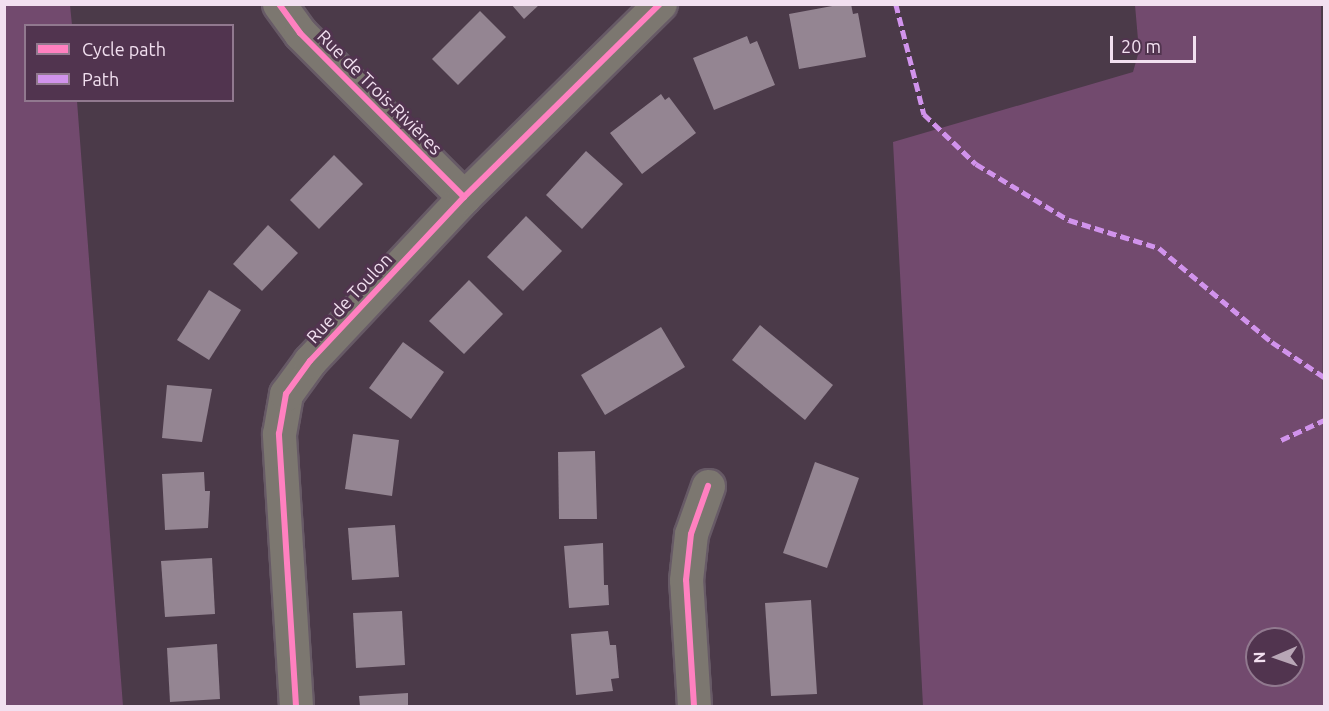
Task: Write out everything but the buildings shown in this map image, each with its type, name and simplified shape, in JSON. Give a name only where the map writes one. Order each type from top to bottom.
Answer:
[{"type":"street","name":"Rue de Trois-Rivières","points":[[279,4],[300,33],[464,197]]},
{"type":"street","name":"Rue de Toulon","points":[[297,706],[279,434],[286,394],[310,361],[464,197],[660,4]]},
{"type":"street","points":[[694,706],[686,580],[691,534],[708,486]]},
{"type":"shaded area","points":[[4,5],[70,5],[72,24],[24,24],[24,102],[77,102],[123,706],[5,706]]},
{"type":"shaded area","points":[[1135,5],[1321,5],[1324,706],[923,706],[893,142],[1133,72],[1139,51]]},
{"type":"marked path","points":[[896,4],[924,114],[976,164],[1069,220],[1159,248],[1272,342],[1324,377]]},
{"type":"marked path","points":[[1281,440],[1324,420]]},
{"type":"cycle path","points":[[279,4],[300,33],[464,197]]},
{"type":"cycle path","points":[[296,706],[279,434],[286,394],[310,361],[464,197],[660,4]]},
{"type":"cycle path","points":[[694,706],[686,580],[691,534],[708,486]]}]
